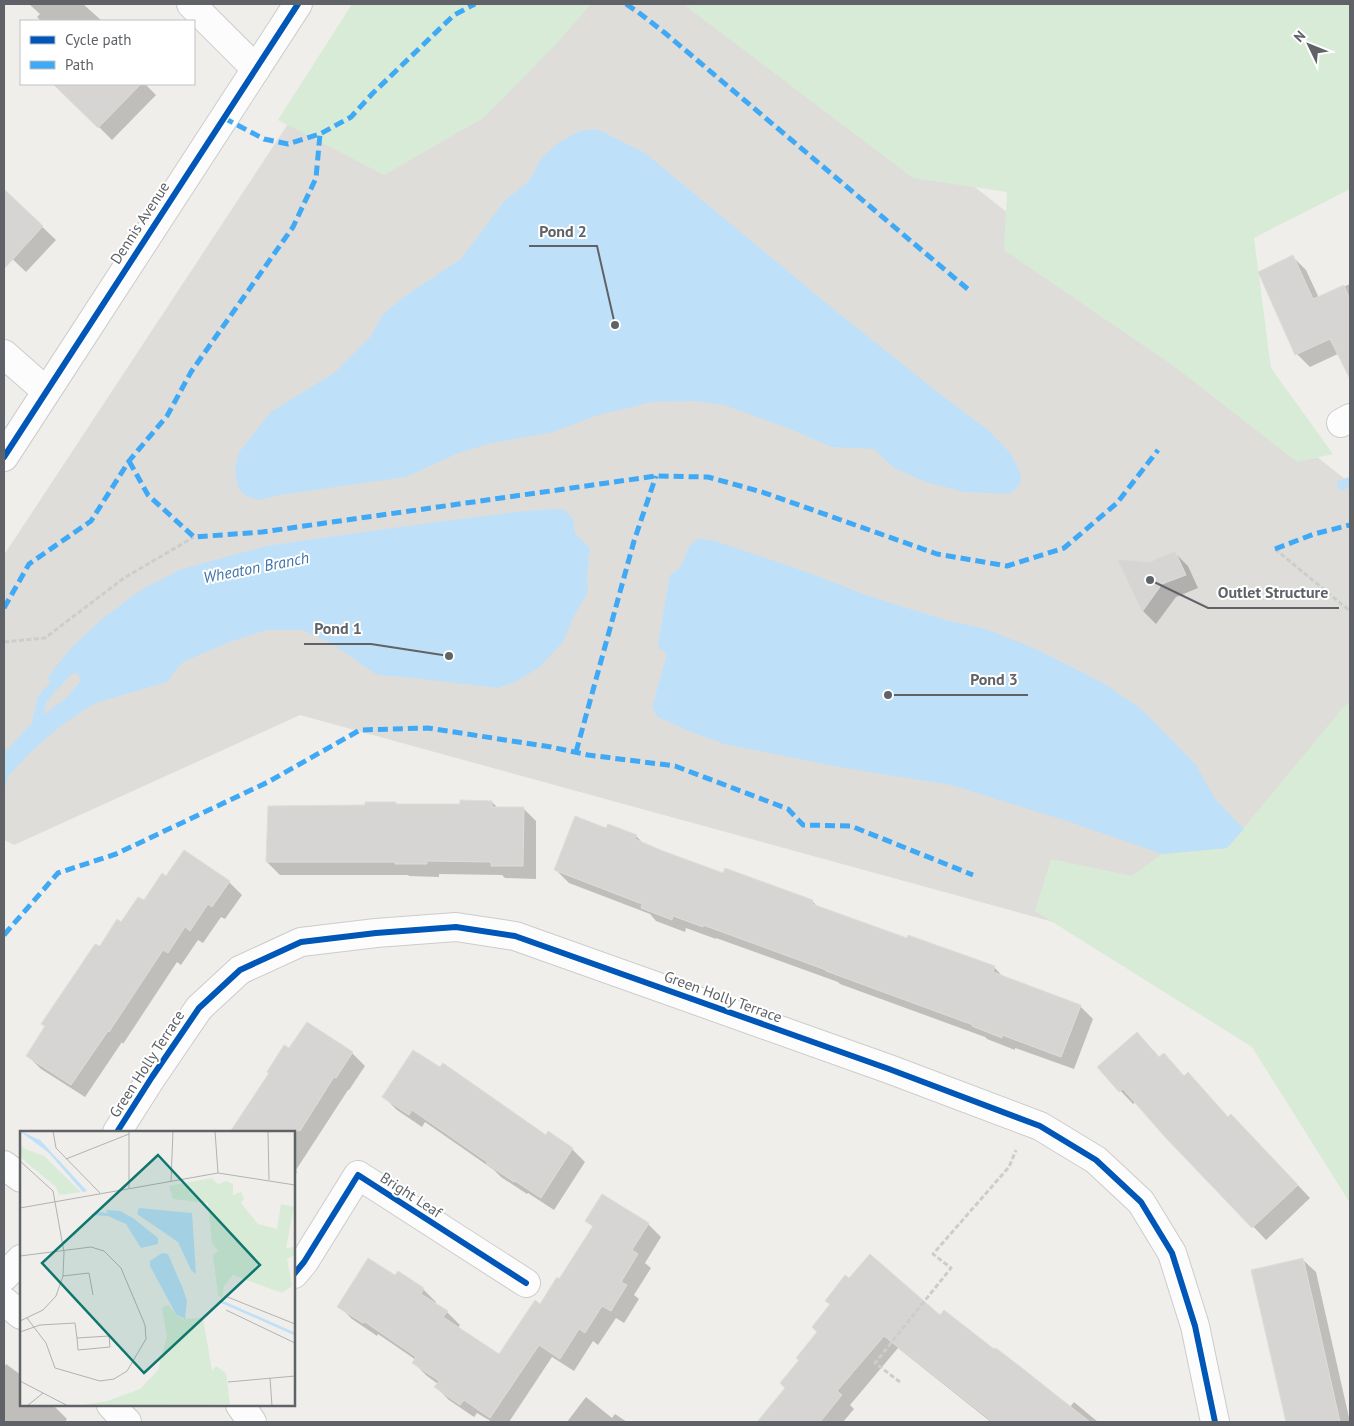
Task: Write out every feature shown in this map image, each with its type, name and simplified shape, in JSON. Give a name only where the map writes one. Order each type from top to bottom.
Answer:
[{"type":"street","points":[[191,4],[256,68]]},
{"type":"street","name":"Dennis Avenue","points":[[4,457],[298,4]]},
{"type":"street","points":[[4,354],[46,391]]},
{"type":"street","name":"Green Holly Terrace","points":[[118,1131],[199,1008],[240,970],[301,942],[376,933],[456,927],[515,936],[889,1069],[1040,1126],[1096,1160],[1141,1202],[1172,1252],[1195,1326],[1215,1422]]},
{"type":"street","points":[[4,1165],[20,1177]]},
{"type":"street","name":"Bright Leaf","points":[[295,1273],[304,1262],[358,1175],[526,1283]]},
{"type":"street","points":[[4,1277],[20,1259]]},
{"type":"street","points":[[4,1301],[20,1314]]},
{"type":"street","points":[[112,1406],[127,1422]]},
{"type":"street","points":[[241,1406],[252,1422]]},
{"type":"path","points":[[4,642],[45,638],[124,578],[194,537]]},
{"type":"path","points":[[1275,549],[1350,611]]},
{"type":"path","points":[[900,1382],[874,1363],[951,1268],[933,1254],[1009,1167],[1016,1150]]},
{"type":"shaded area","points":[[367,4],[743,4],[1350,483],[1350,707],[1144,947],[300,715],[14,845],[4,840],[4,555]]},
{"type":"green space","points":[[352,4],[591,4],[559,41],[483,118],[384,175],[278,120]]},
{"type":"green space","points":[[683,4],[1350,4],[1350,189],[1254,238],[1271,368],[1333,454],[1297,462],[1175,367],[1004,250],[1007,192],[913,178]]},
{"type":"green space","points":[[1347,703],[1350,705],[1350,1203],[1252,1047],[1035,911],[1051,859],[1132,876],[1162,854],[1227,848]]},
{"type":"water","points":[[597,129],[645,153],[837,312],[989,431],[1011,454],[1021,475],[1020,484],[1010,494],[964,492],[926,482],[894,468],[874,449],[832,447],[790,429],[724,405],[695,401],[651,402],[598,415],[553,432],[488,444],[456,454],[406,477],[279,495],[259,500],[246,496],[238,487],[235,469],[239,452],[271,412],[334,373],[371,336],[383,314],[408,294],[462,258],[505,200],[527,183],[541,159],[558,143],[580,131]]},
{"type":"water","points":[[565,510],[573,519],[575,533],[590,548],[587,577],[588,592],[574,616],[563,642],[540,667],[515,682],[498,688],[377,675],[333,644],[303,630],[266,630],[229,642],[183,662],[167,682],[95,703],[62,725],[34,749],[9,775],[4,791],[4,753],[28,727],[66,698],[81,681],[77,673],[68,674],[50,682],[48,677],[69,650],[102,619],[141,590],[182,569],[266,546],[515,512]]},
{"type":"water","points":[[698,539],[712,540],[801,570],[866,595],[945,620],[986,629],[1038,650],[1103,683],[1141,709],[1196,765],[1215,799],[1244,829],[1227,848],[1162,854],[1064,820],[951,785],[839,767],[724,744],[658,717],[652,707],[667,654],[659,648],[658,643],[670,575],[680,568],[690,545]]},
{"type":"building","points":[[54,85],[140,85],[98,128]]},
{"type":"building","points":[[4,189],[43,226],[4,269]]},
{"type":"building","points":[[1293,255],[1313,299],[1344,285],[1350,300],[1350,379],[1330,339],[1295,355],[1258,272]]},
{"type":"building","points":[[1175,551],[1186,575],[1162,584],[1142,612],[1117,559],[1149,562]]},
{"type":"building","points":[[460,800],[492,801],[492,807],[524,807],[523,866],[491,866],[491,862],[427,861],[427,864],[395,864],[395,862],[266,862],[268,806],[365,805],[365,802],[460,804]]},
{"type":"building","points":[[575,816],[606,828],[608,824],[637,835],[635,839],[723,873],[725,868],[813,900],[812,904],[907,938],[908,935],[995,966],[993,972],[1081,1005],[1061,1057],[1002,1035],[1002,1038],[973,1025],[703,925],[703,927],[673,916],[672,920],[641,908],[642,904],[554,870]]},
{"type":"building","points":[[184,850],[230,881],[212,907],[208,904],[190,931],[185,927],[168,953],[163,950],[109,1032],[71,1085],[26,1056],[45,1026],[41,1024],[95,944],[100,946],[117,919],[121,922],[138,897],[144,900],[162,873],[166,876]]},
{"type":"building","points":[[307,1022],[353,1052],[336,1078],[334,1077],[300,1131],[231,1131],[269,1073],[267,1072],[284,1045],[289,1048]]},
{"type":"building","points":[[1137,1032],[1159,1057],[1164,1053],[1184,1076],[1188,1072],[1228,1117],[1231,1114],[1298,1185],[1252,1228],[1164,1136],[1123,1089],[1119,1092],[1097,1067]]},
{"type":"building","points":[[413,1050],[440,1067],[443,1063],[546,1135],[548,1131],[573,1148],[541,1198],[487,1164],[487,1162],[412,1110],[409,1115],[382,1097]]},
{"type":"building","points":[[602,1194],[649,1223],[632,1250],[638,1254],[621,1282],[627,1285],[611,1311],[602,1306],[585,1333],[579,1329],[560,1359],[539,1345],[490,1418],[464,1400],[460,1405],[434,1387],[439,1381],[412,1363],[416,1357],[365,1322],[363,1323],[337,1307],[368,1258],[395,1275],[398,1271],[424,1288],[421,1294],[448,1311],[443,1317],[499,1354],[535,1300],[540,1304],[557,1277],[559,1279],[593,1226],[585,1221]]},
{"type":"building","points":[[870,1254],[940,1315],[944,1310],[1090,1422],[993,1422],[884,1336],[837,1391],[842,1395],[820,1422],[757,1422],[785,1388],[780,1383],[799,1360],[796,1358],[817,1332],[812,1327],[830,1304],[825,1301],[845,1275],[849,1278]]},
{"type":"building","points":[[1303,1258],[1340,1422],[1286,1422],[1251,1270]]},
{"type":"waterway","name":"Wheaton Branch","points":[[1342,485],[1350,482]]},
{"type":"waterway","name":"Wheaton Branch","points":[[35,732],[42,699],[72,666]]},
{"type":"marked path","points":[[224,118],[264,139],[288,144],[320,134],[351,117],[373,93],[454,15],[475,4]]},
{"type":"marked path","points":[[626,4],[665,33],[970,291]]},
{"type":"marked path","points":[[4,608],[29,564],[91,521],[129,461],[167,416],[191,372],[293,227],[316,178],[320,134]]},
{"type":"marked path","points":[[129,461],[148,495],[194,537],[262,532],[656,476],[708,477],[762,492],[937,554],[1007,566],[1064,548],[1117,503],[1158,450]]},
{"type":"marked path","points":[[576,752],[634,541],[656,476]]},
{"type":"marked path","points":[[1275,549],[1314,534],[1350,525]]},
{"type":"marked path","points":[[4,935],[58,873],[116,854],[268,782],[360,730],[428,728],[551,747],[588,755],[675,766],[788,809],[803,825],[851,826],[973,875]]},
{"type":"cycle path","points":[[4,457],[298,4]]},
{"type":"cycle path","points":[[118,1131],[199,1008],[240,970],[301,942],[376,933],[456,927],[515,936],[889,1069],[1040,1126],[1096,1160],[1141,1202],[1172,1253],[1195,1326],[1215,1422]]},
{"type":"cycle path","points":[[295,1273],[304,1262],[358,1175],[526,1283]]},
{"type":"place","name":"Pond 2","points":[[615,325]]},
{"type":"place","name":"Outlet Structure","points":[[1150,580]]},
{"type":"place","name":"Pond 1","points":[[449,656]]},
{"type":"place","name":"Pond 3","points":[[888,695]]}]
